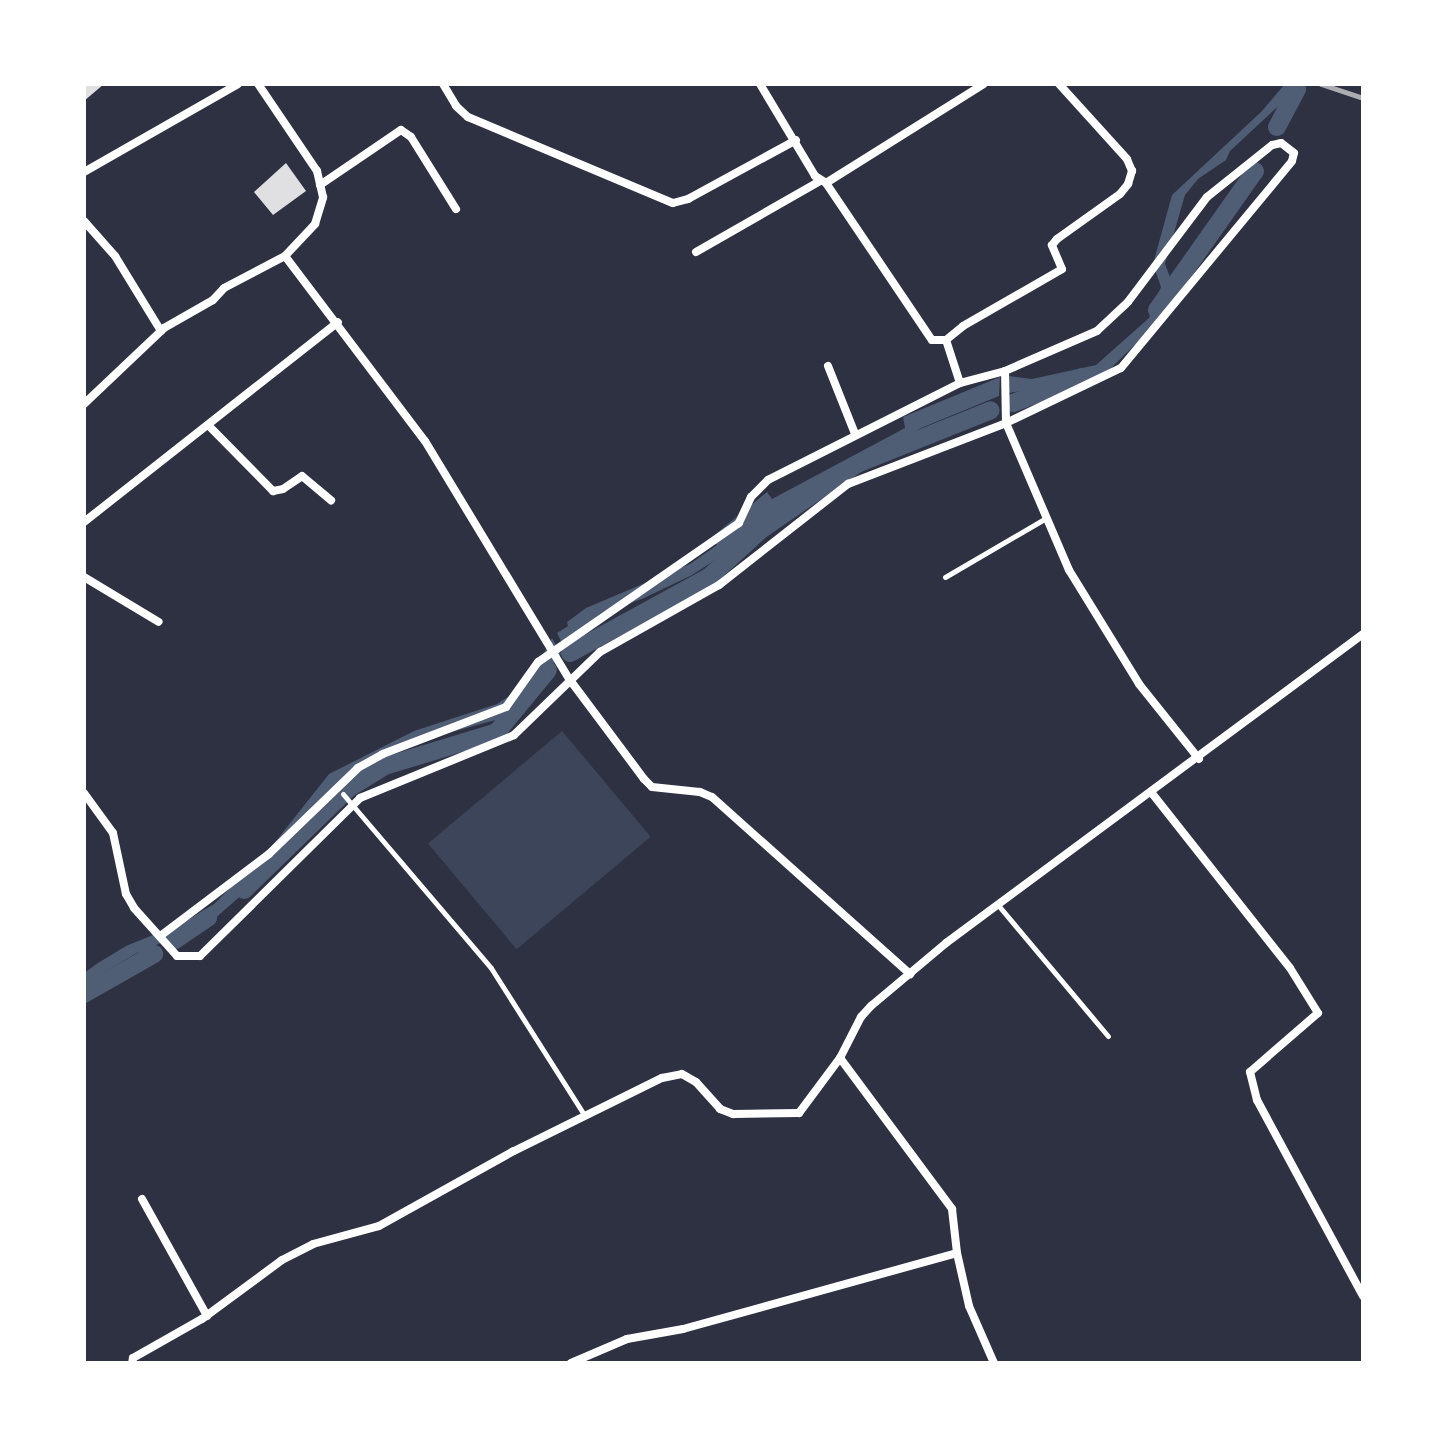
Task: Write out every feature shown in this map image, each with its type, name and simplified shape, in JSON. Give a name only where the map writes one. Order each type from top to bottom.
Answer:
[{"type":"street","points":[[84,172],[238,84]]},
{"type":"street","points":[[84,404],[161,331],[213,300],[224,288],[285,256],[315,224],[323,197],[317,171],[258,84]]},
{"type":"street","points":[[443,84],[456,106],[468,117],[673,203],[688,199],[796,140]]},
{"type":"street","points":[[760,84],[932,340],[946,340],[963,326],[1062,269],[1052,245],[1120,194],[1128,184],[1132,171],[1127,159],[1059,84]]},
{"type":"street","points":[[696,252],[823,182],[984,84]]},
{"type":"street","points":[[320,185],[401,130],[411,137],[456,209]]},
{"type":"street","points":[[84,793],[113,833],[126,894],[160,936],[177,956],[200,956],[352,805],[373,791],[514,735],[600,652],[719,585],[848,484],[1006,423],[1121,368],[1292,161],[1294,153],[1281,143],[1272,145],[1207,197],[1128,302],[1097,331],[1005,371],[960,383],[768,480],[751,497],[739,523],[551,650],[538,662],[506,707],[383,754],[358,768],[269,854],[160,936]]},
{"type":"street","points":[[84,221],[115,256],[161,331]]},
{"type":"street","points":[[285,256],[338,322],[425,441],[570,680],[652,787],[700,792],[712,797],[910,974]]},
{"type":"street","points":[[84,522],[338,322]]},
{"type":"street","points":[[946,340],[960,383]]},
{"type":"street","points":[[828,366],[855,434]]},
{"type":"street","points":[[1005,371],[1006,423],[1069,570],[1139,684],[1199,759]]},
{"type":"street","points":[[208,425],[273,491],[283,489],[302,476],[331,500]]},
{"type":"street","points":[[84,577],[159,622]]},
{"type":"street","points":[[132,1363],[133,1358],[207,1316],[302,1249],[379,1226],[662,1078],[682,1074],[696,1082],[720,1109],[733,1114],[799,1113],[840,1058],[861,1017],[910,974],[1363,634]]},
{"type":"street","points":[[1151,792],[1290,968],[1318,1013],[1250,1072],[1257,1100],[1363,1296]]},
{"type":"street","points":[[840,1058],[952,1209],[957,1253],[969,1306],[994,1363]]},
{"type":"street","points":[[142,1199],[207,1316]]},
{"type":"street","points":[[571,1363],[627,1339],[683,1329],[957,1253]]},
{"type":"lane","points":[[945,577],[1046,518]]},
{"type":"lane","points":[[343,794],[491,968],[585,1116]]},
{"type":"lane","points":[[998,905],[1108,1036]]},
{"type":"shaded area","points":[[1285,84],[1302,84],[1230,151],[1226,160],[1198,179],[1185,195],[1165,264],[1173,285],[1169,300],[1149,331],[1110,369],[1090,381],[1008,393],[1008,376],[1032,379],[1096,365],[1149,318],[1161,287],[1153,264],[1172,195],[1261,112]]},
{"type":"shaded area","points":[[1000,377],[999,396],[921,428],[856,469],[806,492],[763,519],[732,549],[692,575],[642,599],[603,612],[562,643],[557,633],[586,608],[690,564],[717,545],[712,537],[767,492],[772,499],[905,428],[903,417]]},
{"type":"shaded area","points":[[552,638],[561,654],[510,716],[419,741],[355,771],[253,885],[212,921],[135,954],[84,985],[84,973],[98,963],[126,946],[187,921],[214,904],[272,846],[329,774],[414,731],[497,704],[514,693],[535,670]]},
{"type":"shaded area","points":[[562,731],[651,837],[517,949],[428,843]]},
{"type":"building","points":[[84,84],[104,84],[84,101]]},
{"type":"building","points":[[286,163],[306,191],[273,215],[254,192]]},
{"type":"waterway","points":[[1277,127],[1297,89]]},
{"type":"waterway","points":[[1157,310],[1255,171]]},
{"type":"waterway","points":[[1013,403],[1082,377]]},
{"type":"waterway","points":[[570,653],[709,577],[762,529],[857,464],[991,410]]},
{"type":"waterway","points":[[244,890],[349,788],[385,766],[497,732],[548,670]]},
{"type":"waterway","points":[[175,940],[208,918]]},
{"type":"waterway","points":[[84,994],[154,954]]},
{"type":"railway","points":[[1321,84],[1363,98]]}]
